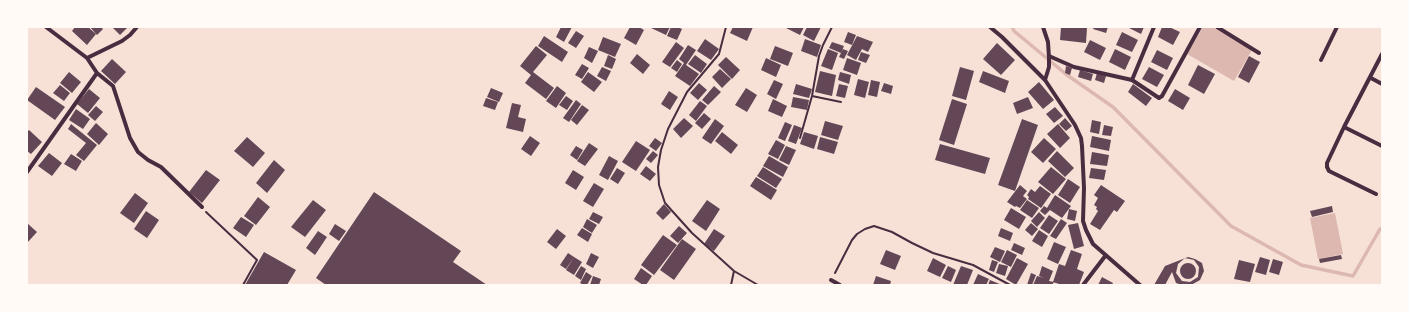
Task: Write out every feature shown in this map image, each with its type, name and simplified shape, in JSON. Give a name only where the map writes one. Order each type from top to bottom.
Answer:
[{"type":"street","points":[[46,27],[87,58],[96,73],[113,86],[130,138],[138,152],[148,160],[161,167],[202,207]]},
{"type":"street","points":[[87,58],[122,41],[137,27]]},
{"type":"street","points":[[990,27],[1045,80],[1075,125],[1081,138],[1084,188],[1083,222],[1089,238],[1093,244],[1140,285]]},
{"type":"street","points":[[1043,27],[1048,42],[1049,57],[1049,67],[1045,80]]},
{"type":"street","points":[[1132,80],[1154,27]]},
{"type":"street","points":[[1049,57],[1074,67],[1132,80],[1155,97],[1159,98],[1162,96],[1200,27]]},
{"type":"street","points":[[1217,27],[1259,53]]},
{"type":"street","points":[[1321,60],[1337,27]]},
{"type":"street","points":[[1376,194],[1329,171],[1327,163],[1344,126],[1371,78],[1382,54]]},
{"type":"street","points":[[27,172],[96,73]]},
{"type":"street","points":[[1371,78],[1382,84]]},
{"type":"street","points":[[1344,126],[1382,146]]},
{"type":"street","points":[[1083,285],[1106,255]]},
{"type":"street","points":[[831,280],[840,285]]},
{"type":"path","points":[[726,27],[719,54],[686,92],[668,129],[661,150],[658,167],[659,185],[665,203],[692,233],[734,271],[758,285]]},
{"type":"path","points":[[800,138],[812,96],[819,56],[823,44],[832,27]]},
{"type":"path","points":[[812,96],[841,102]]},
{"type":"path","points":[[202,207],[257,260],[243,285]]},
{"type":"path","points":[[831,280],[852,240],[857,234],[874,226],[892,232],[933,252],[973,265],[1010,285]]},
{"type":"path","points":[[731,285],[734,271]]},
{"type":"shaded area","points":[[1203,27],[1212,27],[1252,50],[1234,81],[1187,54]]},
{"type":"shaded area","points":[[1335,213],[1343,254],[1318,259],[1310,218]]},
{"type":"building","points":[[75,27],[88,27],[96,34],[87,45],[72,31]]},
{"type":"building","points":[[90,27],[101,27],[103,29],[97,35]]},
{"type":"building","points":[[112,27],[128,27],[120,35]]},
{"type":"building","points":[[561,27],[572,27],[564,42],[556,37]]},
{"type":"building","points":[[630,27],[639,27],[644,30],[636,45],[624,38]]},
{"type":"building","points":[[649,27],[670,27],[666,35]]},
{"type":"building","points":[[671,27],[678,27],[682,29],[677,40],[667,36]]},
{"type":"building","points":[[733,27],[753,27],[747,41],[730,33]]},
{"type":"building","points":[[784,27],[804,27],[800,35]]},
{"type":"building","points":[[807,27],[821,27],[814,41],[803,35]]},
{"type":"building","points":[[1061,27],[1087,28],[1086,43],[1060,40]]},
{"type":"building","points":[[1094,27],[1108,27],[1106,33],[1093,29]]},
{"type":"building","points":[[1127,27],[1144,27],[1141,34]]},
{"type":"building","points":[[1162,27],[1169,27],[1180,32],[1173,45],[1158,37]]},
{"type":"building","points":[[576,31],[584,36],[576,48],[568,43]]},
{"type":"building","points":[[848,32],[856,35],[852,45],[844,42]]},
{"type":"building","points":[[1122,32],[1138,40],[1132,52],[1116,45]]},
{"type":"building","points":[[544,36],[568,52],[562,62],[538,46]]},
{"type":"building","points":[[857,36],[873,42],[868,52],[862,49],[856,60],[847,55]]},
{"type":"building","points":[[603,37],[621,44],[615,57],[598,50]]},
{"type":"building","points":[[705,39],[719,49],[711,60],[697,51]]},
{"type":"building","points":[[805,39],[821,45],[817,57],[801,51]]},
{"type":"building","points":[[1090,40],[1106,48],[1100,60],[1084,52]]},
{"type":"building","points":[[676,42],[684,48],[670,67],[662,62]]},
{"type":"building","points":[[832,42],[844,46],[841,53],[829,48]]},
{"type":"building","points":[[997,43],[1015,60],[1001,75],[983,59]]},
{"type":"building","points":[[688,45],[696,50],[686,65],[699,74],[690,86],[675,76],[684,63],[679,59]]},
{"type":"building","points":[[536,46],[547,55],[533,72],[554,88],[546,99],[525,83],[531,75],[520,66]]},
{"type":"building","points":[[775,46],[793,53],[788,66],[770,59]]},
{"type":"building","points":[[589,47],[598,51],[592,63],[584,58]]},
{"type":"building","points":[[828,49],[838,53],[832,70],[821,66]]},
{"type":"building","points":[[843,49],[848,51],[844,59],[839,57]]},
{"type":"building","points":[[1115,49],[1131,57],[1125,70],[1109,62]]},
{"type":"building","points":[[1157,50],[1173,58],[1167,70],[1151,62]]},
{"type":"building","points":[[861,52],[870,55],[866,63],[858,60]]},
{"type":"building","points":[[637,54],[650,65],[643,74],[630,63]]},
{"type":"building","points":[[608,55],[616,59],[612,69],[604,66]]},
{"type":"building","points":[[695,55],[707,64],[701,73],[688,64]]},
{"type":"building","points":[[1249,56],[1260,62],[1249,83],[1238,77]]},
{"type":"building","points":[[726,57],[740,70],[732,79],[718,65]]},
{"type":"building","points":[[766,58],[781,65],[776,77],[761,70]]},
{"type":"building","points":[[847,58],[861,63],[857,75],[843,70]]},
{"type":"building","points":[[112,59],[126,72],[115,84],[101,71]]},
{"type":"building","points":[[677,60],[682,64],[677,72],[671,68]]},
{"type":"building","points":[[582,64],[589,68],[582,79],[575,75]]},
{"type":"building","points":[[1198,65],[1215,74],[1204,94],[1188,85]]},
{"type":"building","points":[[1066,66],[1072,68],[1070,75],[1065,73]]},
{"type":"building","points":[[602,67],[611,71],[606,81],[597,76]]},
{"type":"building","points":[[960,67],[974,71],[966,100],[952,96]]},
{"type":"building","points":[[1149,67],[1164,75],[1157,87],[1142,79]]},
{"type":"building","points":[[720,69],[731,79],[722,88],[712,77]]},
{"type":"building","points":[[1080,70],[1093,74],[1091,81],[1078,77]]},
{"type":"building","points":[[820,71],[836,75],[832,96],[815,92]]},
{"type":"building","points":[[983,71],[1009,81],[1005,93],[979,82]]},
{"type":"building","points":[[69,72],[81,82],[72,93],[60,83]]},
{"type":"building","points":[[588,72],[602,82],[594,92],[581,82]]},
{"type":"building","points":[[840,72],[851,75],[849,84],[838,80]]},
{"type":"building","points":[[1097,73],[1106,76],[1104,83],[1095,80]]},
{"type":"building","points":[[858,79],[869,82],[865,98],[854,95]]},
{"type":"building","points":[[774,80],[783,84],[776,99],[767,94]]},
{"type":"building","points":[[871,80],[880,82],[877,97],[868,95]]},
{"type":"building","points":[[1039,82],[1054,100],[1043,109],[1028,92]]},
{"type":"building","points":[[699,83],[707,90],[698,100],[690,93]]},
{"type":"building","points":[[884,83],[893,86],[891,94],[881,91]]},
{"type":"building","points":[[796,84],[812,89],[809,98],[793,94]]},
{"type":"building","points":[[839,84],[848,86],[845,98],[836,96]]},
{"type":"building","points":[[1133,84],[1152,98],[1146,106],[1128,92]]},
{"type":"building","points":[[60,85],[70,93],[64,101],[53,93]]},
{"type":"building","points":[[557,86],[566,93],[556,108],[546,101]]},
{"type":"building","points":[[714,86],[721,92],[708,105],[702,100]]},
{"type":"building","points":[[36,87],[65,107],[55,120],[27,100]]},
{"type":"building","points":[[491,88],[503,93],[499,102],[487,97]]},
{"type":"building","points":[[746,88],[757,95],[747,112],[735,105]]},
{"type":"building","points":[[89,89],[100,98],[88,113],[77,104]]},
{"type":"building","points":[[1175,89],[1190,98],[1183,110],[1168,101]]},
{"type":"building","points":[[669,91],[678,97],[670,110],[661,104]]},
{"type":"building","points":[[566,96],[573,101],[567,110],[559,105]]},
{"type":"building","points":[[793,97],[809,100],[807,110],[791,107]]},
{"type":"building","points":[[1028,97],[1033,108],[1017,114],[1013,103]]},
{"type":"building","points":[[486,98],[498,102],[495,110],[483,106]]},
{"type":"building","points":[[773,99],[787,106],[782,117],[768,111]]},
{"type":"building","points":[[952,99],[967,104],[954,145],[939,140]]},
{"type":"building","points":[[576,100],[581,104],[569,122],[563,118]]},
{"type":"building","points":[[700,101],[707,106],[696,121],[689,115]]},
{"type":"building","points":[[512,103],[521,105],[518,117],[526,119],[523,132],[506,128]]},
{"type":"building","points":[[582,105],[589,110],[577,125],[571,120]]},
{"type":"building","points":[[96,106],[103,112],[95,121],[88,115]]},
{"type":"building","points":[[1055,107],[1063,116],[1054,123],[1046,114]]},
{"type":"building","points":[[76,109],[90,119],[83,129],[69,120]]},
{"type":"building","points":[[704,113],[711,119],[702,129],[695,123]]},
{"type":"building","points":[[684,118],[693,126],[681,138],[673,129]]},
{"type":"building","points":[[1065,118],[1072,126],[1066,131],[1059,124]]},
{"type":"building","points":[[715,119],[724,126],[711,144],[702,138]]},
{"type":"building","points":[[1022,119],[1038,125],[1015,191],[998,185]]},
{"type":"building","points":[[1092,120],[1101,122],[1099,134],[1090,132]]},
{"type":"building","points":[[825,121],[843,126],[838,140],[821,135]]},
{"type":"building","points":[[785,122],[792,125],[785,141],[778,138]]},
{"type":"building","points":[[96,123],[108,134],[99,145],[87,134]]},
{"type":"building","points":[[71,124],[97,145],[84,161],[76,155],[86,143],[68,129]]},
{"type":"building","points":[[1058,124],[1070,138],[1060,148],[1047,134]]},
{"type":"building","points":[[794,125],[802,128],[796,144],[788,141]]},
{"type":"building","points":[[1104,125],[1113,127],[1111,136],[1102,135]]},
{"type":"building","points":[[29,130],[42,142],[31,154],[27,151],[27,132]]},
{"type":"building","points":[[722,132],[738,145],[731,154],[715,141]]},
{"type":"building","points":[[804,132],[818,136],[814,149],[800,144]]},
{"type":"building","points":[[530,136],[540,143],[531,156],[521,149]]},
{"type":"building","points":[[1092,136],[1111,140],[1109,151],[1090,147]]},
{"type":"building","points":[[247,137],[265,153],[253,167],[234,151]]},
{"type":"building","points":[[820,137],[838,142],[834,154],[817,149]]},
{"type":"building","points":[[655,138],[662,143],[656,151],[649,146]]},
{"type":"building","points":[[1044,138],[1056,149],[1043,163],[1031,152]]},
{"type":"building","points":[[776,140],[785,145],[778,159],[768,154]]},
{"type":"building","points":[[636,141],[650,150],[636,171],[622,162]]},
{"type":"building","points":[[589,143],[598,149],[585,166],[577,161]]},
{"type":"building","points":[[940,144],[990,158],[985,174],[935,160]]},
{"type":"building","points":[[576,146],[583,150],[577,160],[570,155]]},
{"type":"building","points":[[786,146],[796,150],[789,165],[779,160]]},
{"type":"building","points":[[653,151],[658,155],[651,163],[646,159]]},
{"type":"building","points":[[1057,151],[1074,168],[1065,177],[1048,161]]},
{"type":"building","points":[[1092,152],[1109,155],[1107,166],[1090,164]]},
{"type":"building","points":[[49,153],[62,163],[52,176],[38,166]]},
{"type":"building","points":[[71,154],[82,161],[76,171],[64,164]]},
{"type":"building","points":[[609,156],[618,161],[608,180],[599,175]]},
{"type":"building","points":[[769,156],[788,167],[783,177],[763,166]]},
{"type":"building","points":[[274,160],[285,170],[267,193],[256,183]]},
{"type":"building","points":[[646,166],[656,174],[650,181],[640,174]]},
{"type":"building","points":[[763,167],[782,179],[776,188],[757,176]]},
{"type":"building","points":[[1051,167],[1066,179],[1053,194],[1038,182]]},
{"type":"building","points":[[617,168],[625,173],[618,184],[610,179]]},
{"type":"building","points":[[1091,168],[1106,170],[1104,180],[1089,178]]},
{"type":"building","points":[[206,170],[220,180],[202,203],[189,192]]},
{"type":"building","points":[[573,170],[584,177],[576,190],[565,183]]},
{"type":"building","points":[[756,177],[777,190],[771,200],[750,186]]},
{"type":"building","points":[[1068,179],[1080,187],[1070,203],[1058,195]]},
{"type":"building","points":[[594,183],[604,189],[593,207],[583,201]]},
{"type":"building","points":[[1020,185],[1027,191],[1023,196],[1027,199],[1020,208],[1007,202]]},
{"type":"building","points":[[1101,185],[1125,201],[1117,212],[1114,210],[1100,230],[1090,224],[1098,211],[1096,209],[1097,207],[1094,205],[1098,198],[1094,195]]},
{"type":"building","points":[[1040,186],[1051,194],[1041,208],[1028,199],[1029,197],[1027,195],[1031,189],[1035,192]]},
{"type":"building","points":[[374,192],[461,251],[453,262],[487,285],[326,285],[316,278]]},
{"type":"building","points":[[135,193],[148,203],[134,223],[120,213]]},
{"type":"building","points":[[1055,195],[1071,206],[1062,218],[1050,210],[1045,215],[1040,211],[1044,206],[1047,208]]},
{"type":"building","points":[[258,197],[270,207],[256,225],[244,216]]},
{"type":"building","points":[[313,200],[326,210],[305,237],[291,227]]},
{"type":"building","points":[[707,200],[720,209],[706,231],[692,221]]},
{"type":"building","points":[[1027,200],[1039,208],[1032,218],[1020,210]]},
{"type":"building","points":[[664,204],[671,212],[663,220],[656,213]]},
{"type":"building","points":[[1332,206],[1333,212],[1312,217],[1310,211]]},
{"type":"building","points":[[1011,208],[1026,217],[1019,229],[1004,220]]},
{"type":"building","points":[[1069,209],[1077,211],[1075,221],[1067,219]]},
{"type":"building","points":[[146,211],[159,220],[147,238],[134,229]]},
{"type":"building","points":[[593,212],[603,217],[599,224],[589,219]]},
{"type":"building","points":[[1039,212],[1045,218],[1037,227],[1031,221]]},
{"type":"building","points":[[1049,215],[1058,221],[1049,234],[1040,228]]},
{"type":"building","points":[[241,217],[254,225],[246,237],[233,228]]},
{"type":"building","points":[[587,219],[597,225],[592,233],[583,227]]},
{"type":"building","points":[[1061,219],[1067,223],[1056,239],[1050,236]]},
{"type":"building","points":[[27,223],[37,232],[27,243]]},
{"type":"building","points":[[1031,223],[1038,229],[1032,236],[1025,230]]},
{"type":"building","points":[[1078,223],[1084,246],[1074,249],[1068,225]]},
{"type":"building","points":[[335,224],[346,231],[339,241],[329,234]]},
{"type":"building","points":[[679,226],[687,233],[678,243],[670,236]]},
{"type":"building","points":[[582,228],[592,234],[588,242],[577,235]]},
{"type":"building","points":[[1001,228],[1013,233],[1010,241],[998,236]]},
{"type":"building","points":[[557,229],[566,236],[556,249],[547,242]]},
{"type":"building","points":[[714,229],[725,236],[714,251],[704,244]]},
{"type":"building","points":[[1039,230],[1048,236],[1042,247],[1032,241]]},
{"type":"building","points":[[318,231],[327,237],[315,255],[306,248]]},
{"type":"building","points":[[663,235],[677,245],[654,275],[641,265]]},
{"type":"building","points":[[682,239],[696,249],[674,280],[660,270]]},
{"type":"building","points":[[1054,242],[1066,247],[1058,264],[1047,259]]},
{"type":"building","points":[[1014,243],[1025,248],[1022,255],[1011,250]]},
{"type":"building","points":[[995,247],[1005,251],[1000,262],[990,257]]},
{"type":"building","points":[[886,250],[901,256],[895,270],[880,264]]},
{"type":"building","points":[[1007,250],[1017,255],[1011,267],[1001,262]]},
{"type":"building","points":[[1071,250],[1082,254],[1077,269],[1084,272],[1079,285],[1062,285],[1053,282],[1059,264],[1065,266]]},
{"type":"building","points":[[264,252],[296,270],[287,285],[245,285]]},
{"type":"building","points":[[568,253],[574,257],[566,269],[560,265]]},
{"type":"building","points":[[591,253],[599,257],[593,268],[586,264]]},
{"type":"building","points":[[1341,255],[1342,259],[1320,263],[1319,259]]},
{"type":"building","points":[[574,257],[582,262],[574,275],[566,270]]},
{"type":"building","points":[[1188,257],[1202,263],[1204,271],[1200,280],[1191,285],[1176,283],[1172,272],[1165,285],[1154,285],[1165,266],[1185,258]],"holes":[[[1185,258],[1194,260],[1199,267],[1198,277],[1190,282],[1182,281],[1176,273],[1178,264]]]},
{"type":"building","points":[[1260,257],[1270,260],[1266,275],[1255,272]]},
{"type":"building","points":[[933,258],[946,265],[940,277],[927,271]]},
{"type":"building","points":[[1017,258],[1028,264],[1016,285],[1006,279]]},
{"type":"building","points":[[1273,259],[1283,262],[1279,275],[1269,272]]},
{"type":"building","points":[[992,260],[998,262],[994,272],[989,270]]},
{"type":"building","points":[[1239,260],[1255,264],[1250,282],[1234,279]]},
{"type":"building","points":[[1188,263],[1194,265],[1196,271],[1194,277],[1188,279],[1182,277],[1180,271],[1182,265]]},
{"type":"building","points":[[999,264],[1008,266],[1005,276],[996,273]]},
{"type":"building","points":[[581,266],[586,269],[581,280],[575,276]]},
{"type":"building","points":[[948,266],[956,270],[951,282],[942,278]]},
{"type":"building","points":[[961,266],[973,270],[967,285],[953,285]]},
{"type":"building","points":[[1042,266],[1053,271],[1049,281],[1054,282],[1052,285],[1033,285],[1037,276],[1044,278],[1039,276]]},
{"type":"building","points":[[641,268],[652,276],[646,285],[643,285],[634,279]]},
{"type":"building","points":[[586,272],[592,276],[587,285],[584,285],[580,283]]},
{"type":"building","points":[[1031,273],[1036,275],[1032,285],[1027,285]]},
{"type":"building","points":[[978,274],[989,279],[986,285],[973,285]]},
{"type":"building","points":[[593,276],[601,279],[599,285],[590,285]]},
{"type":"building","points":[[876,276],[891,281],[890,285],[873,285]]},
{"type":"building","points":[[1102,277],[1113,283],[1112,285],[1098,285]]},
{"type":"building","points":[[990,280],[1002,285],[988,285]]},
{"type":"waterway","points":[[1012,27],[1014,31],[1067,75],[1113,107],[1231,226],[1301,265],[1353,276],[1380,229],[1382,229]]}]
